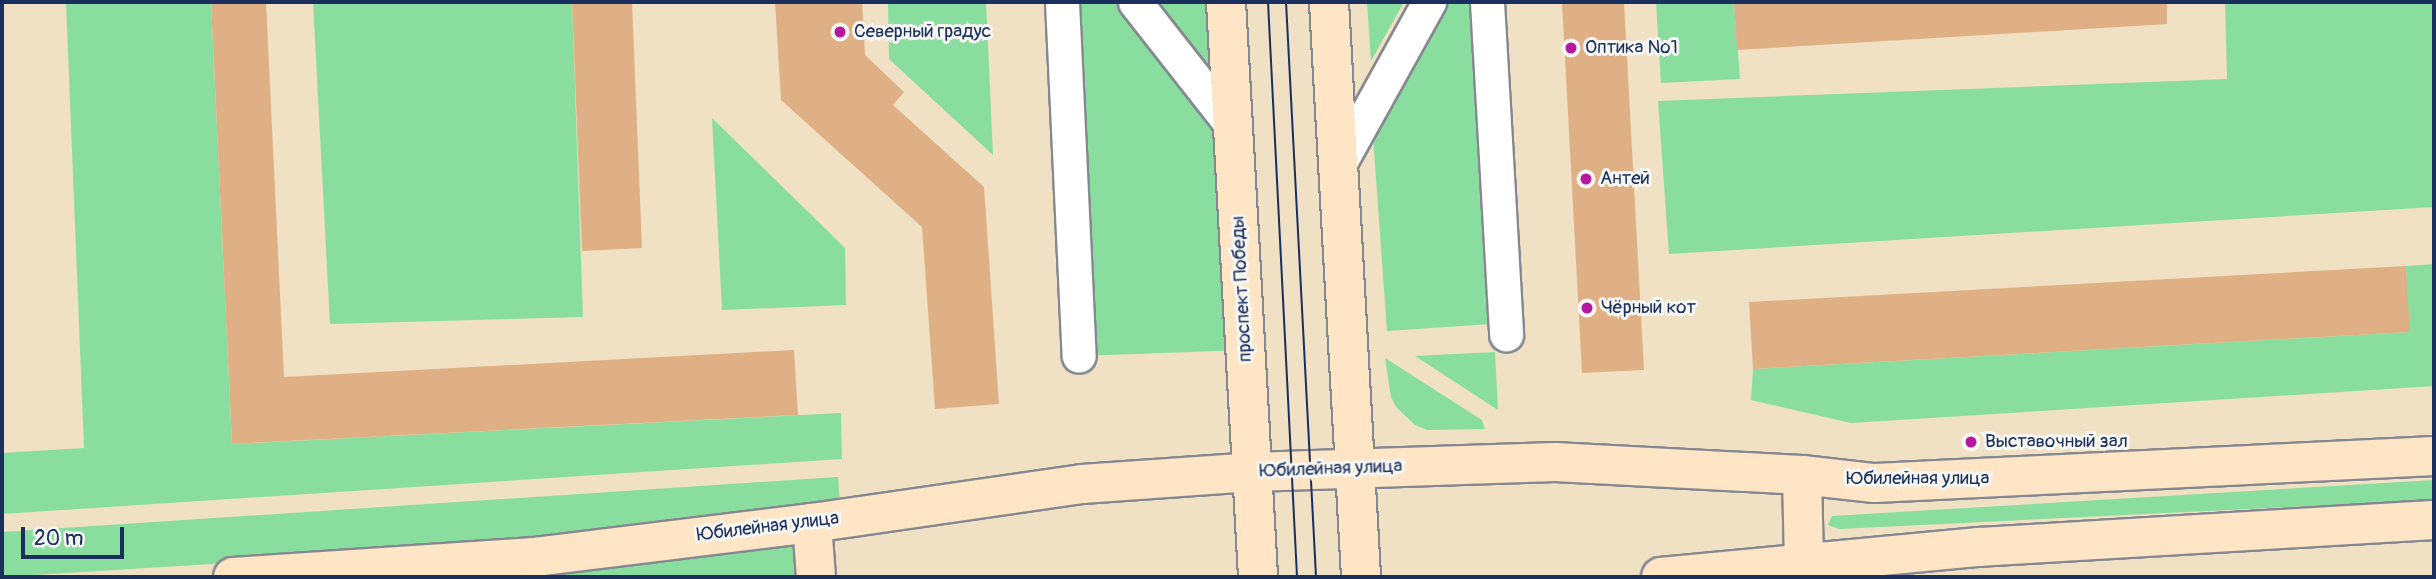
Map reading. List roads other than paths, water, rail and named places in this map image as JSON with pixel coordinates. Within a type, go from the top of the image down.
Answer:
[{"type":"street","points":[[1062,2],[1079,356]]},
{"type":"street","points":[[1135,2],[1233,127]]},
{"type":"street","name":"проспект Победы","points":[[1226,2],[1258,577]]},
{"type":"street","points":[[1329,2],[1361,577]]},
{"type":"street","points":[[1338,166],[1429,2]]},
{"type":"street","points":[[1487,2],[1506,334]]},
{"type":"street","name":"Юбилейная улица","points":[[233,577],[534,557],[812,523],[1082,484],[1252,472],[1555,462],[1802,475],[1875,483],[1972,481],[2434,456]]},
{"type":"street","points":[[1802,475],[1804,562]]},
{"type":"street","points":[[1661,577],[1979,547],[2434,520]]},
{"type":"street","points":[[812,523],[816,577]]},
{"type":"tram line","points":[[1268,2],[1297,577]]},
{"type":"tram line","points":[[1286,2],[1316,577]]},
{"type":"place","name":"Северный градус","points":[[840,32]]},
{"type":"place","name":"Оптика №1","points":[[1571,48]]},
{"type":"place","name":"Антей","points":[[1586,179]]},
{"type":"place","name":"Чёрный кот","points":[[1587,308]]},
{"type":"place","name":"Выставочный зал","points":[[1971,442]]}]
